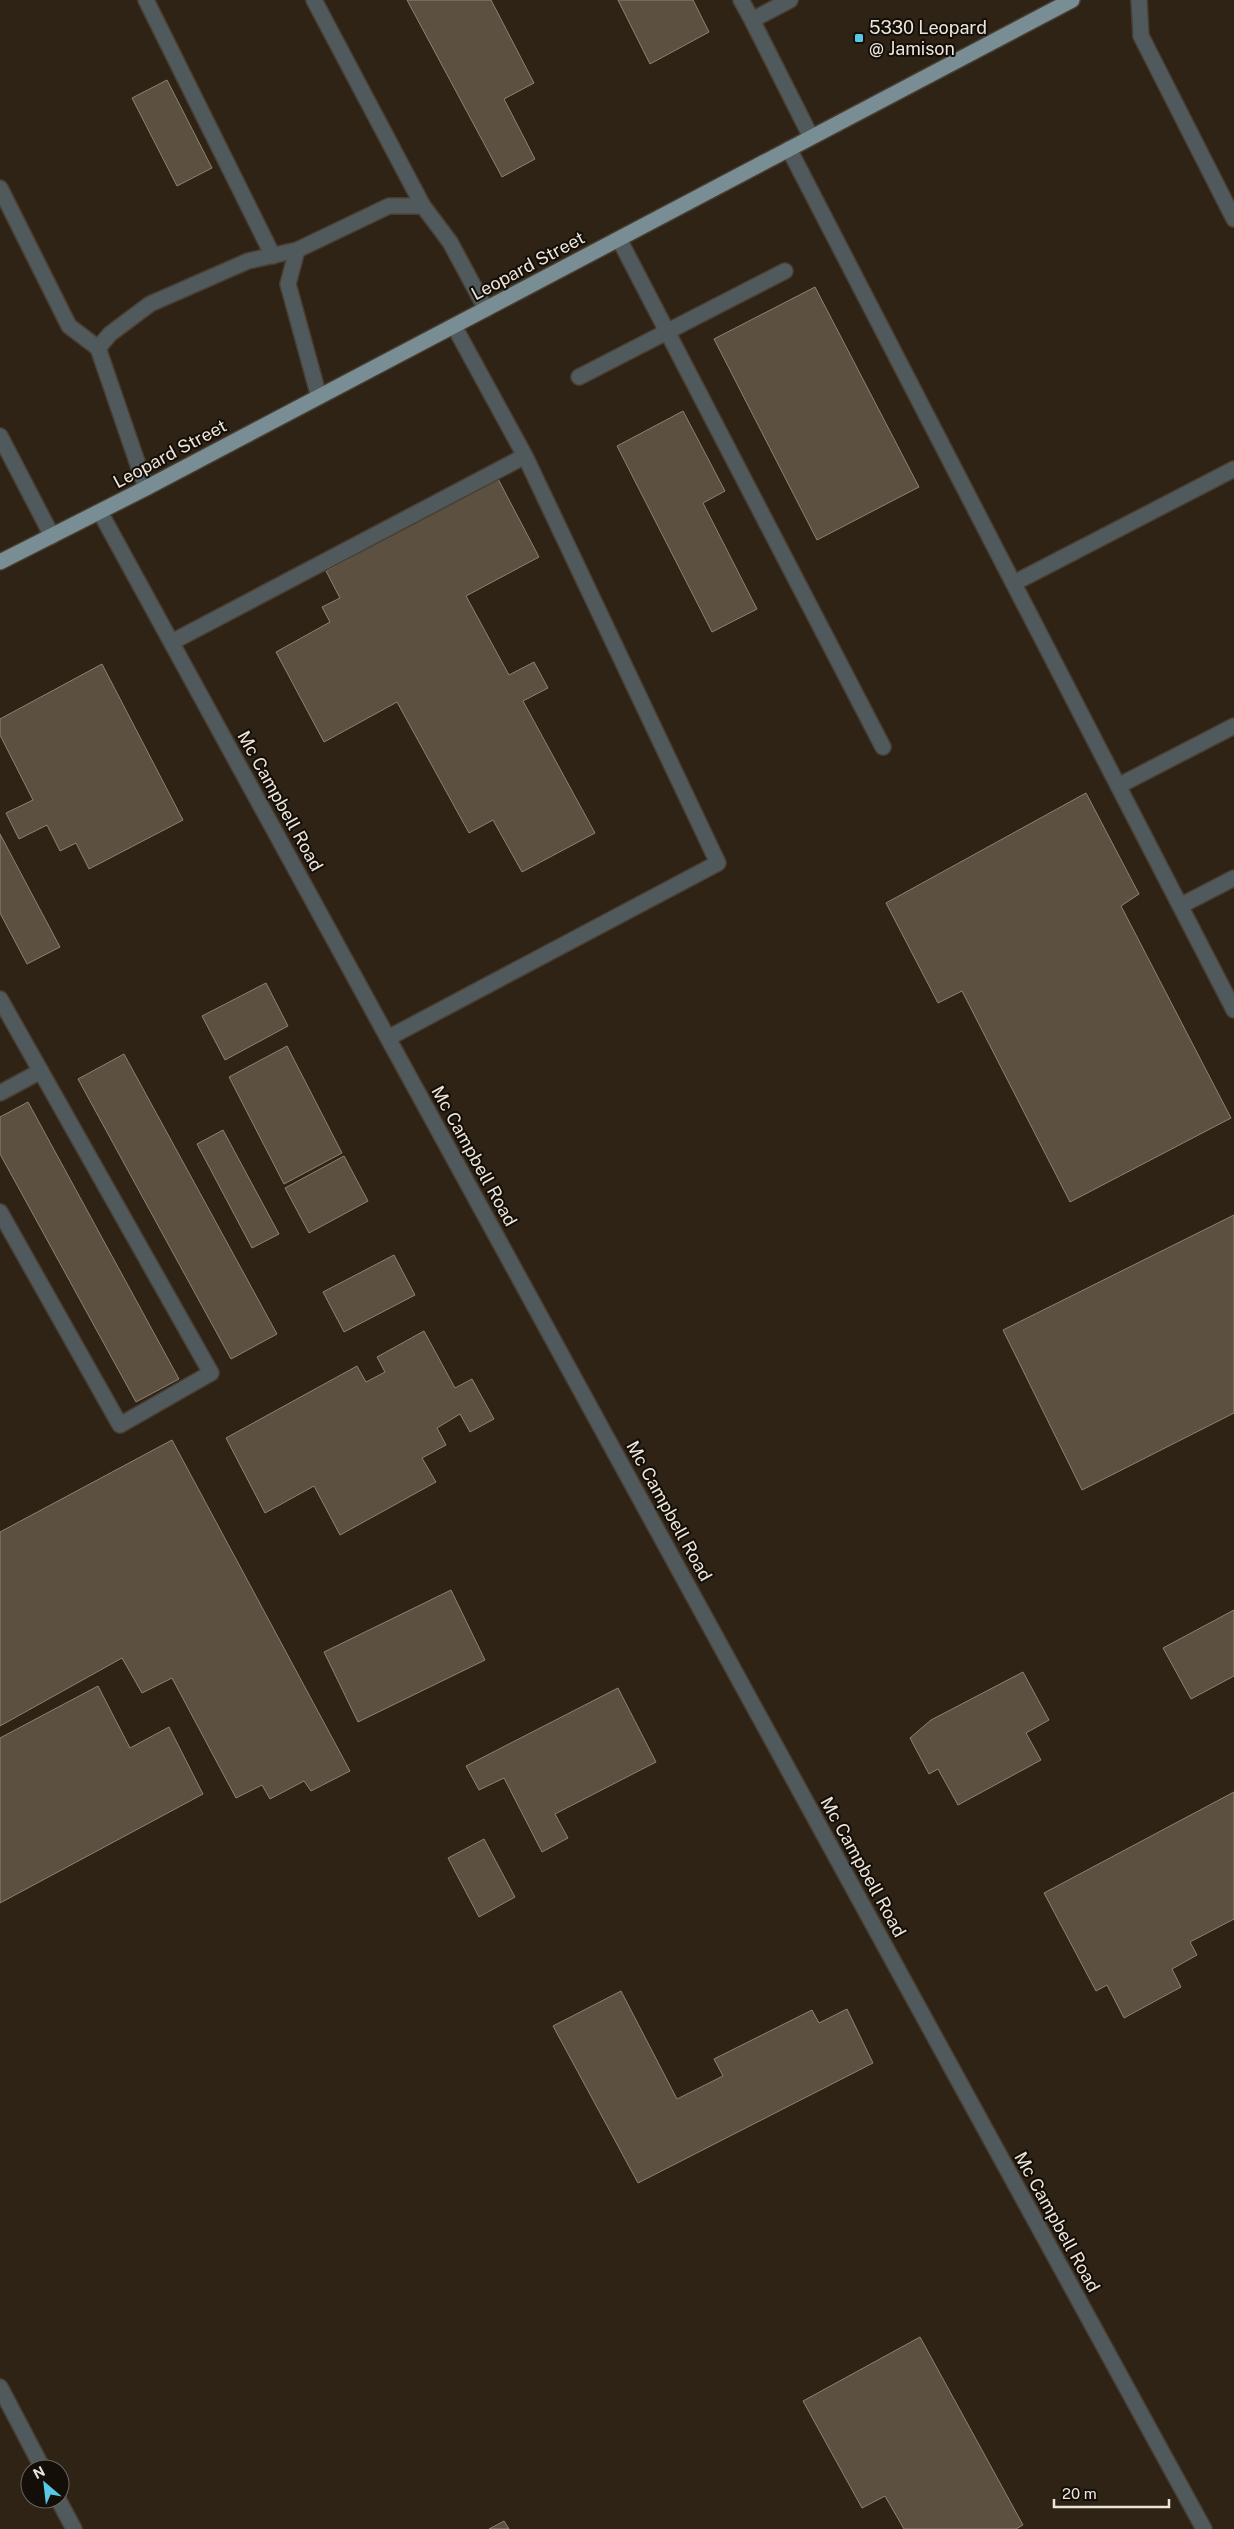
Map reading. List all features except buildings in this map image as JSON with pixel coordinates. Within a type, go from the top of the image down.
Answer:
[{"type":"main road","name":"Leopard Street","points":[[0,562],[146,488],[789,149],[1051,5],[1072,0]]},
{"type":"street","points":[[146,0],[273,256]]},
{"type":"street","points":[[314,0],[423,206],[450,242],[486,309]]},
{"type":"street","points":[[741,0],[811,137]]},
{"type":"street","points":[[752,20],[790,0]]},
{"type":"street","points":[[1139,0],[1141,36],[1234,219]]},
{"type":"street","points":[[789,149],[1234,1010]]},
{"type":"street","points":[[0,188],[69,326],[98,348],[112,395],[146,488]]},
{"type":"street","points":[[98,348],[110,334],[150,304],[248,261],[297,250],[389,206],[423,206]]},
{"type":"street","points":[[619,239],[883,747]]},
{"type":"street","points":[[297,250],[288,284],[319,397]]},
{"type":"street","points":[[580,377],[784,271]]},
{"type":"street","points":[[388,1038],[718,863],[525,456],[454,326]]},
{"type":"street","points":[[0,436],[52,536]]},
{"type":"street","points":[[172,642],[525,456]]},
{"type":"street","points":[[1014,583],[1234,469]]},
{"type":"street","name":"Mc Campbell Road","points":[[100,512],[1204,2529]]},
{"type":"street","points":[[1118,786],[1234,726]]},
{"type":"street","points":[[1180,906],[1234,878]]},
{"type":"street","points":[[0,999],[211,1373],[120,1425],[0,1212]]},
{"type":"street","points":[[0,1093],[41,1071]]},
{"type":"street","points":[[0,2387],[38,2459]]},
{"type":"street","points":[[63,2509],[74,2529]]},
{"type":"place","name":"5330 Leopard @ Jamison","points":[[859,38]]}]
